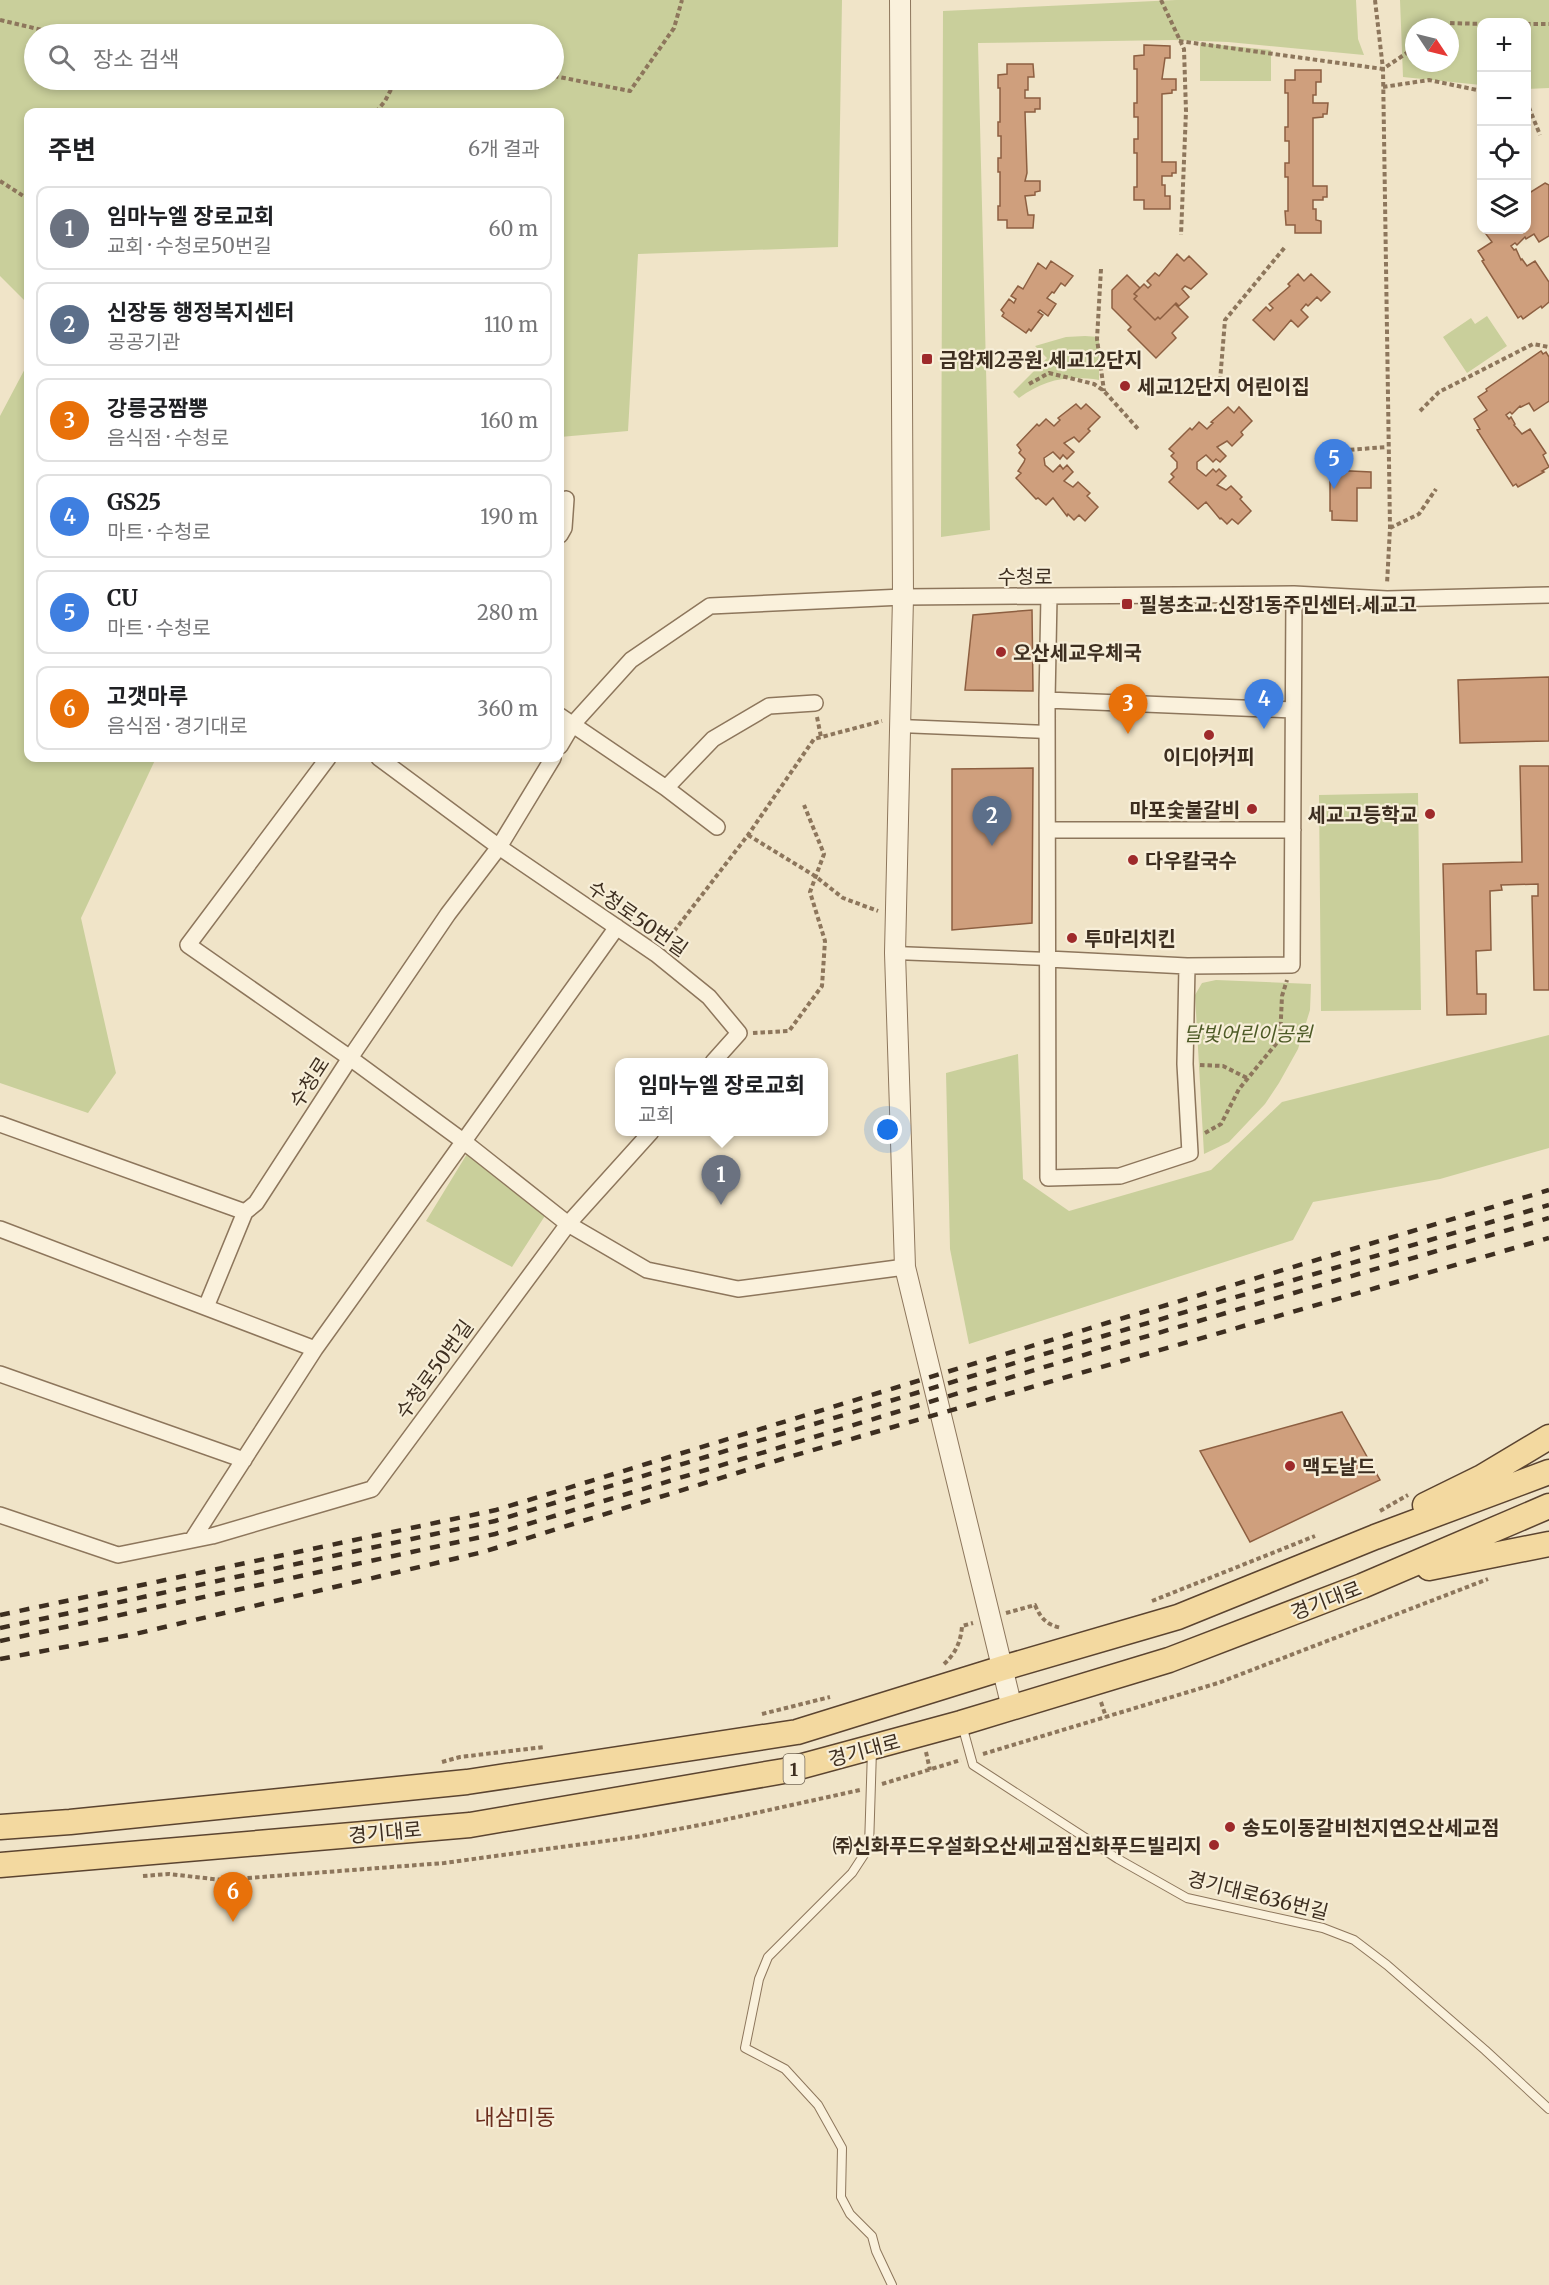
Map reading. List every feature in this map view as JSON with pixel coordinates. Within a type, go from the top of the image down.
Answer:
[{"type":"main road","points":[[1374,1526],[1416,1509],[1482,1477],[1549,1437]]},
{"type":"main road","name":"경기대로","points":[[0,1827],[467,1782],[797,1732],[1178,1617],[1374,1526],[1549,1472]]},
{"type":"main road","name":"경기대로","points":[[0,1865],[470,1825],[784,1771],[961,1723],[1169,1660],[1388,1575],[1549,1506]]},
{"type":"main road","points":[[1388,1575],[1549,1544]]},
{"type":"street","points":[[900,0],[903,597],[895,952],[905,1267],[1012,1708]]},
{"type":"street","points":[[564,528],[566,499]]},
{"type":"street","points":[[895,952],[1187,966],[1292,965],[1294,594]]},
{"type":"street","name":"수청로","points":[[564,740],[573,724],[631,660],[710,606],[903,597],[1294,594],[1387,599],[1549,595]]},
{"type":"street","points":[[1049,596],[1047,700],[1048,1178],[1120,1176],[1190,1153],[1185,1064],[1187,966]]},
{"type":"street","points":[[1047,700],[1293,710]]},
{"type":"street","points":[[666,788],[713,739],[769,706],[815,703]]},
{"type":"street","points":[[564,718],[666,788],[717,827]]},
{"type":"street","points":[[900,721],[1048,732]]},
{"type":"street","points":[[325,762],[189,945],[463,1141],[568,1224],[647,1270],[738,1288],[905,1267]]},
{"type":"street","name":"수청로50번길","points":[[384,762],[499,847],[656,954],[709,997],[739,1033]]},
{"type":"street","name":"수청로","points":[[206,1307],[245,1212],[256,1203],[350,1058],[448,914],[499,847],[551,762]]},
{"type":"street","points":[[1048,830],[1293,830]]},
{"type":"street","points":[[192,1540],[315,1349],[617,927]]},
{"type":"street","points":[[717,1058],[739,1033]]},
{"type":"street","points":[[0,1124],[245,1212]]},
{"type":"street","name":"수청로50번길","points":[[0,1515],[118,1555],[192,1540],[372,1489],[568,1224],[647,1136]]},
{"type":"street","points":[[0,1229],[315,1349]]},
{"type":"street","points":[[0,1374],[244,1460]]},
{"type":"lane","name":"경기대로636번길","points":[[961,1723],[973,1766],[1118,1859],[1186,1898],[1323,1928],[1354,1941],[1387,1965],[1549,2109]]},
{"type":"lane","points":[[872,1747],[869,1846],[852,1873],[768,1957],[759,1979],[745,2048],[785,2069],[818,2105],[842,2148],[840,2197],[850,2214],[872,2236],[876,2251],[892,2285]]},
{"type":"path","points":[[564,78],[630,91],[674,28],[682,0]]},
{"type":"path","points":[[1161,0],[1184,49],[1186,111],[1181,234]]},
{"type":"path","points":[[1375,0],[1383,69],[1390,528],[1387,599]]},
{"type":"path","points":[[0,20],[24,26]]},
{"type":"path","points":[[1459,23],[1477,24]]},
{"type":"path","points":[[1531,24],[1549,24]]},
{"type":"path","points":[[1179,41],[1383,69],[1405,54]]},
{"type":"path","points":[[1383,87],[1429,80],[1477,90]]},
{"type":"path","points":[[379,108],[391,90]]},
{"type":"path","points":[[1531,111],[1540,135]]},
{"type":"path","points":[[0,181],[24,196]]},
{"type":"path","points":[[1220,381],[1225,320],[1285,247]]},
{"type":"path","points":[[1101,269],[1098,339],[1104,391]]},
{"type":"path","points":[[1420,411],[1439,392],[1533,344],[1549,347]]},
{"type":"path","points":[[1029,384],[1049,373],[1094,384],[1104,391],[1139,430]]},
{"type":"path","points":[[1320,452],[1387,447]]},
{"type":"path","points":[[1390,528],[1419,514],[1436,489]]},
{"type":"path","points":[[656,954],[748,835],[814,739],[900,721]]},
{"type":"path","points":[[739,1033],[758,1034],[789,1030],[822,986],[825,941],[810,892],[824,854],[804,805]]},
{"type":"path","points":[[748,835],[815,876],[843,898],[896,917]]},
{"type":"path","points":[[1190,1142],[1221,1124],[1239,1089],[1280,1039],[1282,996],[1292,965]]},
{"type":"path","points":[[1185,1064],[1222,1066],[1247,1078]]},
{"type":"path","points":[[1374,1526],[1412,1493]]},
{"type":"path","points":[[1151,1601],[1317,1536]]},
{"type":"path","points":[[1035,1605],[1040,1618],[1065,1629]]},
{"type":"path","points":[[943,1665],[952,1657],[960,1640],[962,1626]]},
{"type":"path","points":[[759,1715],[836,1696]]},
{"type":"path","points":[[440,1762],[460,1757],[554,1746]]},
{"type":"green space","points":[[0,0],[842,0],[838,247],[638,254],[628,431],[564,437],[564,108],[24,108],[24,300],[0,276]]},
{"type":"green space","points":[[1176,0],[1356,0],[1358,39],[1364,55],[1228,42],[1174,40],[978,43],[990,530],[941,537],[943,11]]},
{"type":"green space","points":[[1400,0],[1549,0],[1549,88],[1531,89],[1531,18],[1477,18],[1477,85],[1403,77]]},
{"type":"green space","points":[[1200,43],[1271,50],[1271,81],[1200,81]]},
{"type":"green space","points":[[1487,316],[1507,346],[1467,373],[1443,337],[1471,318],[1475,324]]},
{"type":"green space","points":[[1066,337],[1099,337],[1099,380],[1067,378],[1057,380],[1038,386],[1019,398],[1013,392],[1047,358],[1035,346]]},
{"type":"green space","points":[[24,371],[24,762],[154,762],[81,918],[116,1073],[88,1113],[0,1083],[0,416]]},
{"type":"green space","points":[[1418,793],[1421,1010],[1321,1011],[1319,795]]},
{"type":"green space","name":"달빛어린이공원","points":[[1216,980],[1311,984],[1310,1010],[1298,1049],[1265,1104],[1229,1142],[1204,1154],[1195,995],[1202,983]]},
{"type":"green space","points":[[1549,1035],[1549,1148],[1440,1179],[1313,1202],[1293,1240],[969,1344],[950,1249],[946,1073],[1018,1054],[1023,1179],[1069,1211],[1211,1170],[1282,1102]]},
{"type":"green space","points":[[470,1149],[550,1208],[512,1267],[426,1221]]},
{"type":"building","points":[[1144,45],[1170,46],[1170,58],[1165,58],[1162,79],[1176,79],[1176,90],[1162,94],[1162,162],[1176,162],[1176,173],[1172,173],[1172,176],[1162,176],[1165,196],[1170,196],[1170,209],[1144,209],[1144,200],[1134,200],[1134,187],[1137,187],[1137,153],[1134,153],[1134,139],[1138,139],[1138,117],[1134,117],[1134,103],[1137,103],[1137,69],[1134,69],[1134,56],[1144,55]]},
{"type":"building","points":[[1007,64],[1033,64],[1034,77],[1028,77],[1028,90],[1025,90],[1025,98],[1040,98],[1040,109],[1035,109],[1035,112],[1025,112],[1027,173],[1025,181],[1040,181],[1040,191],[1035,192],[1035,195],[1025,196],[1028,215],[1034,215],[1033,228],[1007,228],[1007,220],[998,220],[1000,172],[998,172],[998,158],[1001,158],[1001,136],[998,136],[1000,88],[998,88],[998,75],[1007,74]]},
{"type":"building","points":[[1295,70],[1321,70],[1321,82],[1316,82],[1316,95],[1313,95],[1313,103],[1328,103],[1327,114],[1313,118],[1313,186],[1327,186],[1327,197],[1323,197],[1323,200],[1313,200],[1316,220],[1321,221],[1321,233],[1295,233],[1295,225],[1286,225],[1288,177],[1285,177],[1285,163],[1289,163],[1289,141],[1285,141],[1285,127],[1288,127],[1288,93],[1285,93],[1285,80],[1295,80]]},
{"type":"building","points":[[1545,183],[1549,185],[1549,236],[1539,242],[1534,234],[1526,239],[1525,237],[1517,245],[1515,243],[1511,246],[1514,250],[1516,249],[1527,266],[1535,261],[1549,282],[1549,302],[1523,319],[1521,316],[1518,318],[1478,251],[1492,242],[1486,234],[1531,234],[1531,192]]},
{"type":"building","points":[[1177,254],[1184,261],[1189,256],[1207,274],[1191,289],[1185,286],[1182,289],[1189,297],[1179,306],[1176,303],[1160,319],[1158,317],[1155,320],[1134,299],[1137,296],[1134,294],[1144,284],[1148,288],[1151,285],[1147,281],[1155,273],[1159,276]]},
{"type":"building","points":[[1051,261],[1073,276],[1065,286],[1061,283],[1047,298],[1056,304],[1048,316],[1040,310],[1038,312],[1043,315],[1031,331],[1029,329],[1026,333],[1002,316],[1004,313],[1001,310],[1009,299],[1014,303],[1016,299],[1011,296],[1018,286],[1023,289],[1038,263],[1046,269]]},
{"type":"building","points":[[1298,274],[1304,281],[1311,274],[1330,292],[1321,301],[1317,297],[1308,306],[1306,304],[1301,310],[1308,317],[1298,327],[1291,320],[1274,340],[1253,320],[1266,307],[1270,311],[1273,308],[1269,304],[1290,286],[1288,284]]},
{"type":"building","points":[[1127,275],[1140,288],[1134,294],[1137,296],[1134,299],[1155,320],[1158,317],[1160,319],[1175,304],[1188,317],[1172,333],[1176,338],[1156,358],[1128,330],[1131,327],[1112,308],[1112,290]]},
{"type":"building","points":[[1541,351],[1543,354],[1546,352],[1549,357],[1549,401],[1534,411],[1529,403],[1520,406],[1512,414],[1510,412],[1506,415],[1509,419],[1511,417],[1514,425],[1522,434],[1530,429],[1546,453],[1543,455],[1549,467],[1518,487],[1516,484],[1513,486],[1477,430],[1480,429],[1474,419],[1487,410],[1478,397]]},
{"type":"building","points":[[1076,404],[1081,409],[1086,404],[1100,417],[1079,442],[1074,437],[1064,443],[1074,452],[1067,459],[1063,455],[1060,459],[1053,452],[1044,458],[1045,465],[1053,472],[1060,465],[1063,469],[1067,465],[1073,472],[1064,481],[1073,487],[1078,482],[1090,493],[1087,496],[1098,507],[1085,521],[1079,515],[1074,520],[1068,514],[1067,516],[1053,498],[1046,505],[1038,498],[1036,499],[1016,478],[1021,473],[1018,471],[1025,459],[1019,453],[1021,450],[1017,445],[1037,424],[1039,426],[1046,419],[1054,426],[1060,420],[1058,418]]},
{"type":"building","points":[[1228,407],[1234,413],[1239,407],[1252,421],[1232,446],[1227,441],[1217,447],[1226,456],[1220,462],[1216,459],[1213,462],[1206,455],[1197,462],[1197,469],[1206,476],[1213,469],[1216,472],[1219,469],[1226,476],[1217,485],[1226,490],[1231,486],[1242,497],[1240,499],[1251,511],[1238,524],[1232,519],[1227,524],[1206,502],[1198,509],[1169,482],[1174,477],[1171,474],[1177,468],[1177,462],[1171,456],[1174,453],[1169,449],[1199,422],[1207,429],[1213,423],[1211,422]]},
{"type":"building","points":[[1330,470],[1371,472],[1371,488],[1357,488],[1357,521],[1332,520]]},
{"type":"building","name":"오산세교우체국","points":[[1032,610],[1033,691],[965,690],[973,615]]},
{"type":"building","points":[[1549,677],[1549,741],[1460,743],[1458,680]]},
{"type":"building","points":[[1520,766],[1549,766],[1549,990],[1534,990],[1532,896],[1538,896],[1538,884],[1501,885],[1502,890],[1490,891],[1491,950],[1476,951],[1477,994],[1486,994],[1486,1014],[1447,1015],[1443,864],[1522,862]]},
{"type":"building","points":[[1033,768],[1032,923],[952,930],[952,769]]},
{"type":"building","name":"맥도날드","points":[[1342,1412],[1380,1480],[1250,1542],[1200,1451]]},
{"type":"railway","points":[[0,1615],[496,1510],[1549,1190]]},
{"type":"railway","points":[[0,1628],[495,1521],[1107,1335],[1549,1205]]},
{"type":"railway","points":[[0,1641],[495,1534],[1107,1348],[1549,1218]]},
{"type":"railway","points":[[0,1659],[135,1634],[483,1552],[782,1459],[1549,1238]]},
{"type":"place","name":"금암제2공원.세교12단지","points":[[927,359]]},
{"type":"place","name":"세교12단지 어린이집","points":[[1125,386]]},
{"type":"place","name":"CU","points":[[1334,489]]},
{"type":"place","name":"필봉초교.신장1동주민센터.세교고","points":[[1127,604]]},
{"type":"place","name":"오산세교우체국","points":[[1001,652]]},
{"type":"place","name":"GS25","points":[[1264,729]]},
{"type":"place","name":"강릉궁짬뽕","points":[[1128,734]]},
{"type":"place","name":"이디아커피","points":[[1209,735]]},
{"type":"place","name":"마포숯불갈비","points":[[1252,809]]},
{"type":"place","name":"세교고등학교","points":[[1430,814]]},
{"type":"place","name":"신장동 행정복지센터","points":[[992,846]]},
{"type":"place","name":"다우칼국수","points":[[1133,860]]},
{"type":"place","name":"투마리치킨","points":[[1072,938]]},
{"type":"place","name":"임마누엘 장로교회","points":[[721,1205]]},
{"type":"place","name":"맥도날드","points":[[1290,1466]]},
{"type":"place","name":"송도이동갈비천지연오산세교점","points":[[1230,1827]]},
{"type":"place","name":"㈜신화푸드우설화오산세교점신화푸드빌리지","points":[[1214,1845]]},
{"type":"place","name":"고갯마루","points":[[233,1922]]},
{"type":"district","name":"내삼미동","points":[[515,2117]]}]
